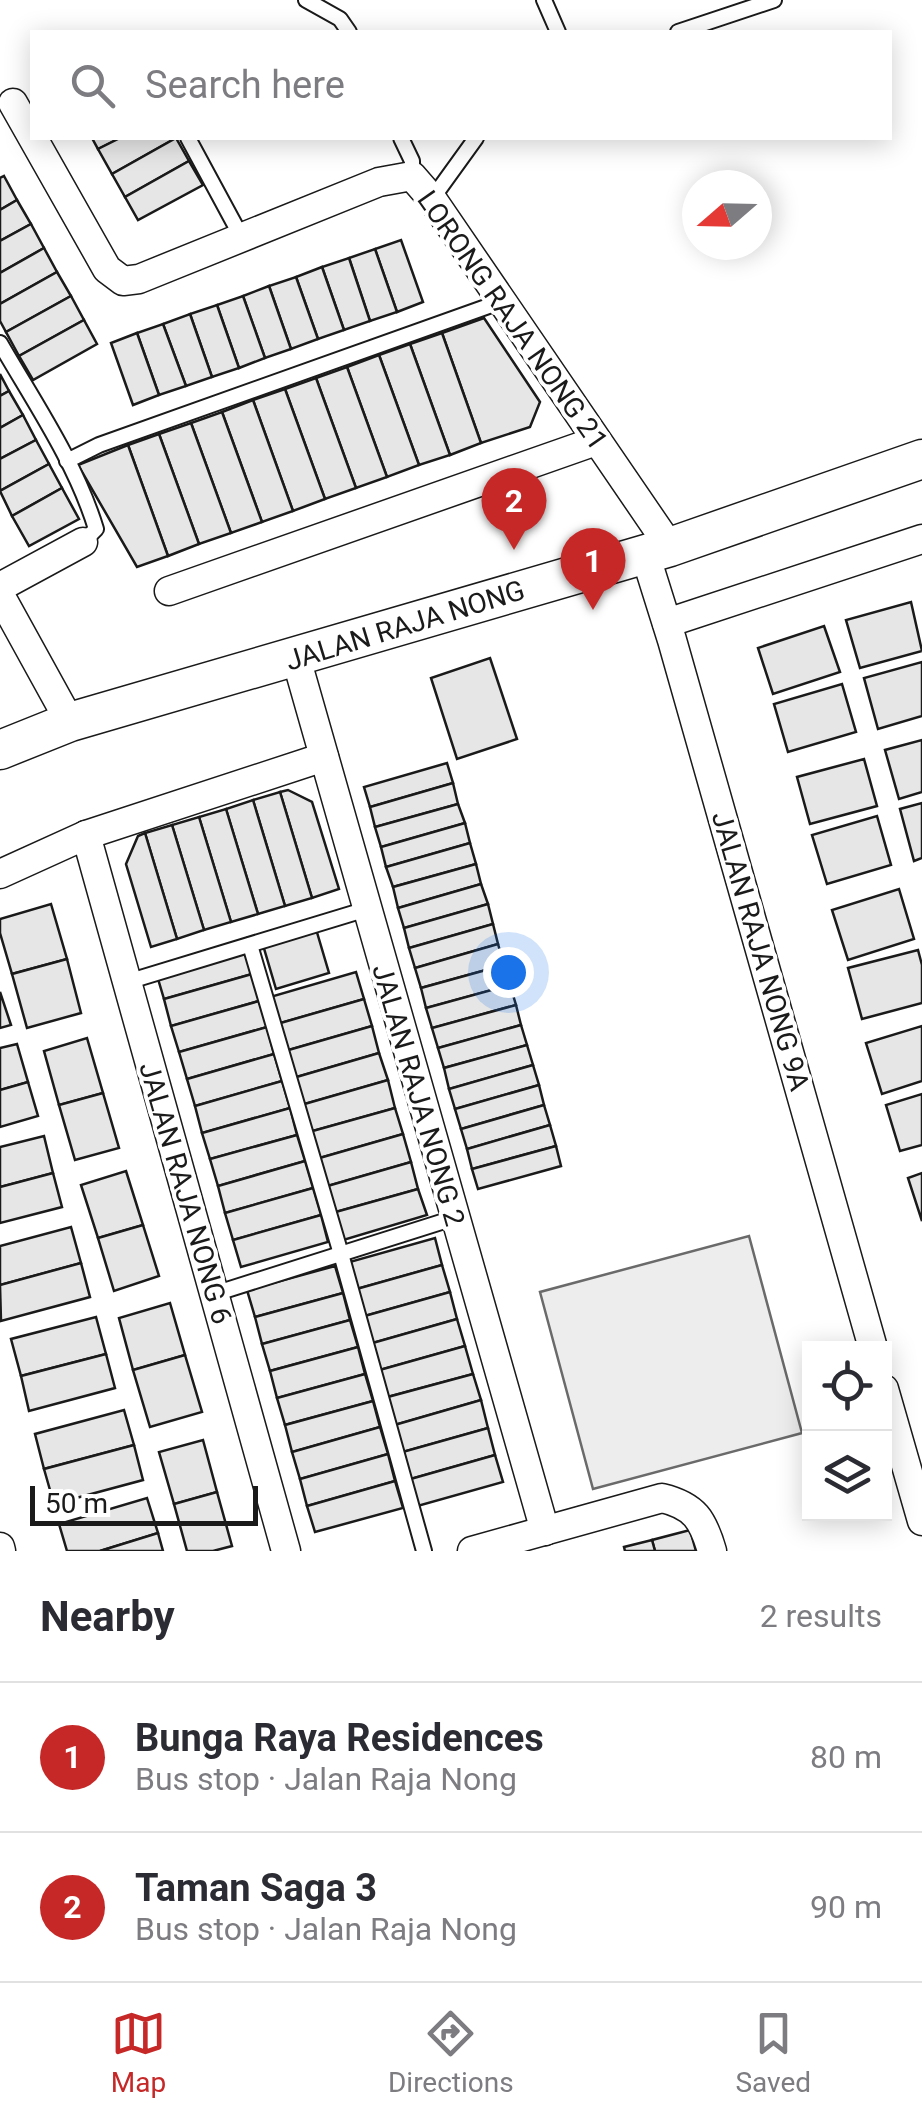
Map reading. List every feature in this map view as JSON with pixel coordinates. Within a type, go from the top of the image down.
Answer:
[{"type":"main road","name":"JALAN RAJA NONG","points":[[0,750],[70,722],[657,550],[922,458]]},
{"type":"street","name":"LORONG RAJA NONG 21","points":[[13,103],[30,133]]},
{"type":"street","name":"LORONG RAJA NONG 21","points":[[34,140],[107,270],[123,281],[139,279],[379,182],[412,176],[432,199],[596,440],[657,550]]},
{"type":"street","points":[[170,591],[596,440]]},
{"type":"street","points":[[667,623],[922,539]]},
{"type":"street","points":[[70,722],[1,599],[83,542]]},
{"type":"street","name":"JALAN RAJA NONG 9A","points":[[657,550],[667,623],[871,1341]]},
{"type":"street","name":"JALAN RAJA NONG 2","points":[[296,658],[545,1531]]},
{"type":"street","points":[[0,874],[86,835],[324,757]]},
{"type":"street","name":"JALAN RAJA NONG 6","points":[[86,835],[286,1551]]},
{"type":"street","points":[[892,1416],[922,1521]]},
{"type":"street","points":[[472,1551],[662,1498],[678,1502],[704,1522],[712,1551]]},
{"type":"lane","points":[[306,0],[340,19],[348,30]]},
{"type":"lane","points":[[544,0],[557,30]]},
{"type":"lane","points":[[684,30],[774,0]]},
{"type":"lane","points":[[189,140],[242,238]]},
{"type":"lane","points":[[402,140],[412,161],[412,176]]},
{"type":"lane","points":[[432,199],[475,140]]},
{"type":"lane","points":[[67,461],[99,445],[500,302]]},
{"type":"lane","points":[[0,343],[67,461],[96,529],[83,542]]},
{"type":"lane","points":[[127,982],[367,909]]},
{"type":"lane","points":[[250,945],[424,1551]]},
{"type":"lane","points":[[214,1294],[454,1218]]},
{"type":"shaded area","points":[[749,1236],[802,1433],[593,1489],[540,1292]]},
{"type":"building","points":[[93,140],[116,140],[98,149]]},
{"type":"building","points":[[116,140],[172,140],[112,174],[98,149]]},
{"type":"building","points":[[172,140],[177,140],[189,161],[125,197],[112,174]]},
{"type":"building","points":[[189,161],[203,185],[138,220],[125,197]]},
{"type":"building","points":[[4,176],[17,200],[0,210],[0,178]]},
{"type":"building","points":[[17,200],[31,224],[0,241],[0,210]]},
{"type":"building","points":[[31,224],[44,248],[0,273],[0,241]]},
{"type":"building","points":[[401,240],[423,302],[397,312],[375,249]]},
{"type":"building","points":[[44,248],[57,272],[0,304],[0,273]]},
{"type":"building","points":[[375,249],[397,312],[370,321],[349,258]]},
{"type":"building","points":[[349,258],[370,321],[344,330],[322,267]]},
{"type":"building","points":[[322,267],[344,330],[318,339],[296,277]]},
{"type":"building","points":[[57,272],[71,296],[6,332],[0,321],[0,304]]},
{"type":"building","points":[[296,277],[318,339],[291,349],[269,286]]},
{"type":"building","points":[[269,286],[291,349],[265,358],[243,296]]},
{"type":"building","points":[[71,296],[84,320],[19,356],[6,332]]},
{"type":"building","points":[[243,296],[265,358],[239,368],[217,305]]},
{"type":"building","points":[[217,305],[239,368],[212,377],[190,314]]},
{"type":"building","points":[[190,314],[212,377],[186,386],[163,324]]},
{"type":"building","points":[[484,318],[540,402],[530,427],[481,443],[442,333]]},
{"type":"building","points":[[84,320],[97,344],[33,380],[19,356]]},
{"type":"building","points":[[163,324],[186,386],[159,395],[137,333]]},
{"type":"building","points":[[137,333],[159,395],[133,405],[111,343]]},
{"type":"building","points":[[442,333],[481,443],[450,455],[410,344]]},
{"type":"building","points":[[410,344],[450,455],[419,465],[379,355]]},
{"type":"building","points":[[379,355],[419,465],[387,477],[347,367]]},
{"type":"building","points":[[347,367],[387,477],[356,488],[316,378]]},
{"type":"building","points":[[0,374],[9,391],[0,396]]},
{"type":"building","points":[[316,378],[356,488],[325,499],[285,389]]},
{"type":"building","points":[[285,389],[325,499],[293,511],[253,400]]},
{"type":"building","points":[[9,391],[23,415],[0,428],[0,396]]},
{"type":"building","points":[[253,400],[293,511],[262,522],[222,412]]},
{"type":"building","points":[[222,412],[262,522],[231,533],[191,423]]},
{"type":"building","points":[[23,415],[36,440],[0,459],[0,428]]},
{"type":"building","points":[[191,423],[231,533],[199,544],[159,434]]},
{"type":"building","points":[[159,434],[199,544],[168,556],[128,445]]},
{"type":"building","points":[[36,440],[49,464],[0,491],[0,459]]},
{"type":"building","points":[[128,445],[168,556],[137,567],[78,465]]},
{"type":"building","points":[[49,464],[62,488],[12,516],[0,491]]},
{"type":"building","points":[[62,488],[79,519],[29,546],[12,516]]},
{"type":"building","points":[[911,602],[922,651],[860,668],[846,620]]},
{"type":"building","points":[[824,626],[840,672],[773,694],[758,648]]},
{"type":"building","points":[[490,658],[517,739],[457,759],[431,678]]},
{"type":"building","points":[[922,662],[922,716],[878,729],[864,678]]},
{"type":"building","points":[[842,684],[856,732],[788,752],[774,704]]},
{"type":"building","points":[[922,740],[922,792],[899,799],[885,750]]},
{"type":"building","points":[[864,759],[877,806],[810,824],[797,777]]},
{"type":"building","points":[[447,763],[453,783],[370,807],[364,787]]},
{"type":"building","points":[[453,783],[458,804],[375,827],[370,807]]},
{"type":"building","points":[[288,790],[312,802],[339,889],[312,898],[280,792]]},
{"type":"building","points":[[280,792],[312,898],[285,906],[253,800]]},
{"type":"building","points":[[253,800],[285,906],[258,914],[226,809]]},
{"type":"building","points":[[922,803],[922,858],[914,861],[900,809]]},
{"type":"building","points":[[458,804],[465,823],[381,847],[375,827]]},
{"type":"building","points":[[226,809],[258,914],[231,922],[199,817]]},
{"type":"building","points":[[877,816],[891,865],[827,884],[812,835]]},
{"type":"building","points":[[199,817],[231,922],[204,930],[172,825]]},
{"type":"building","points":[[465,823],[470,843],[386,867],[381,847]]},
{"type":"building","points":[[172,825],[204,930],[177,939],[145,833]]},
{"type":"building","points":[[145,833],[177,939],[151,947],[126,864],[138,836]]},
{"type":"building","points":[[470,843],[476,864],[393,887],[386,867]]},
{"type":"building","points":[[476,864],[481,884],[398,908],[393,887]]},
{"type":"building","points":[[481,884],[488,904],[404,928],[398,908]]},
{"type":"building","points":[[899,889],[914,939],[848,960],[832,910]]},
{"type":"building","points":[[51,904],[67,959],[12,974],[0,919]]},
{"type":"building","points":[[488,904],[493,924],[409,948],[404,928]]},
{"type":"building","points":[[493,924],[498,944],[415,968],[409,948]]},
{"type":"building","points":[[316,929],[329,973],[276,989],[263,945]]},
{"type":"building","points":[[498,944],[504,965],[421,988],[415,968]]},
{"type":"building","points":[[244,947],[252,974],[164,999],[156,972]]},
{"type":"building","points":[[918,950],[922,1003],[862,1019],[848,968]]},
{"type":"building","points":[[67,959],[81,1013],[27,1028],[12,974]]},
{"type":"building","points":[[504,965],[510,985],[426,1008],[421,988]]},
{"type":"building","points":[[356,972],[364,999],[277,1024],[270,997]]},
{"type":"building","points":[[252,974],[259,1001],[171,1026],[164,999]]},
{"type":"building","points":[[510,985],[516,1005],[432,1028],[426,1008]]},
{"type":"building","points":[[0,992],[11,1025],[0,1028]]},
{"type":"building","points":[[364,999],[372,1026],[285,1051],[277,1024]]},
{"type":"building","points":[[259,1001],[267,1027],[179,1052],[171,1026]]},
{"type":"building","points":[[516,1005],[521,1025],[438,1048],[432,1028]]},
{"type":"building","points":[[521,1025],[527,1045],[444,1068],[438,1048]]},
{"type":"building","points":[[372,1026],[379,1053],[293,1078],[285,1051]]},
{"type":"building","points":[[922,1026],[922,1081],[882,1094],[866,1043]]},
{"type":"building","points":[[267,1027],[274,1054],[187,1079],[179,1052]]},
{"type":"building","points":[[87,1038],[103,1093],[59,1105],[44,1051]]},
{"type":"building","points":[[17,1044],[28,1082],[0,1090],[0,1048]]},
{"type":"building","points":[[527,1045],[533,1065],[449,1089],[444,1068]]},
{"type":"building","points":[[379,1053],[388,1080],[301,1105],[293,1078]]},
{"type":"building","points":[[274,1054],[282,1081],[195,1106],[187,1079]]},
{"type":"building","points":[[533,1065],[539,1085],[455,1109],[449,1089]]},
{"type":"building","points":[[388,1080],[395,1108],[309,1132],[301,1105]]},
{"type":"building","points":[[282,1081],[290,1108],[202,1133],[195,1106]]},
{"type":"building","points":[[28,1082],[38,1116],[0,1127],[0,1090]]},
{"type":"building","points":[[539,1085],[544,1105],[461,1129],[455,1109]]},
{"type":"building","points":[[103,1093],[119,1148],[75,1160],[59,1105]]},
{"type":"building","points":[[922,1094],[922,1145],[900,1151],[886,1105]]},
{"type":"building","points":[[544,1105],[550,1125],[467,1149],[461,1129]]},
{"type":"building","points":[[290,1108],[297,1135],[210,1159],[202,1133]]},
{"type":"building","points":[[395,1108],[403,1134],[316,1159],[309,1132]]},
{"type":"building","points":[[550,1125],[556,1146],[472,1169],[467,1149]]},
{"type":"building","points":[[403,1134],[411,1162],[324,1187],[316,1159]]},
{"type":"building","points":[[297,1135],[305,1161],[218,1186],[210,1159]]},
{"type":"building","points":[[44,1136],[53,1173],[0,1187],[0,1147]]},
{"type":"building","points":[[556,1146],[561,1166],[478,1189],[472,1169]]},
{"type":"building","points":[[305,1161],[313,1188],[225,1213],[218,1186]]},
{"type":"building","points":[[411,1162],[418,1189],[332,1213],[324,1187]]},
{"type":"building","points":[[126,1171],[143,1225],[98,1238],[81,1185]]},
{"type":"building","points":[[53,1173],[62,1207],[0,1223],[0,1187]]},
{"type":"building","points":[[922,1173],[922,1221],[908,1178]]},
{"type":"building","points":[[313,1188],[321,1215],[233,1240],[225,1213]]},
{"type":"building","points":[[418,1189],[427,1215],[340,1241],[332,1213]]},
{"type":"building","points":[[321,1215],[328,1242],[241,1267],[233,1240]]},
{"type":"building","points":[[143,1225],[159,1276],[114,1291],[98,1238]]},
{"type":"building","points":[[71,1227],[81,1263],[0,1285],[0,1246]]},
{"type":"building","points":[[435,1238],[442,1265],[353,1290],[346,1263]]},
{"type":"building","points":[[81,1263],[90,1297],[1,1321],[0,1285]]},
{"type":"building","points":[[442,1265],[450,1292],[361,1317],[353,1290]]},
{"type":"building","points":[[335,1266],[343,1293],[255,1317],[247,1290]]},
{"type":"building","points":[[450,1292],[457,1319],[369,1344],[361,1317]]},
{"type":"building","points":[[343,1293],[350,1320],[262,1344],[255,1317]]},
{"type":"building","points":[[170,1303],[185,1355],[133,1370],[119,1318]]},
{"type":"building","points":[[96,1317],[106,1354],[21,1376],[11,1339]]},
{"type":"building","points":[[457,1319],[465,1346],[376,1371],[369,1344]]},
{"type":"building","points":[[350,1320],[358,1347],[270,1371],[262,1344]]},
{"type":"building","points":[[465,1346],[473,1374],[384,1398],[376,1371]]},
{"type":"building","points":[[358,1347],[365,1374],[277,1398],[270,1371]]},
{"type":"building","points":[[106,1354],[115,1388],[29,1411],[21,1376]]},
{"type":"building","points":[[185,1355],[202,1412],[150,1427],[133,1370]]},
{"type":"building","points":[[365,1374],[373,1401],[285,1425],[277,1398]]},
{"type":"building","points":[[473,1374],[481,1400],[391,1426],[384,1398]]},
{"type":"building","points":[[481,1400],[488,1428],[399,1453],[391,1426]]},
{"type":"building","points":[[373,1401],[380,1427],[292,1452],[285,1425]]},
{"type":"building","points":[[124,1410],[134,1445],[44,1469],[35,1434]]},
{"type":"building","points":[[380,1427],[388,1454],[300,1479],[292,1452]]},
{"type":"building","points":[[488,1428],[495,1455],[407,1480],[399,1453]]},
{"type":"building","points":[[203,1440],[217,1492],[174,1504],[159,1452]]},
{"type":"building","points":[[134,1445],[143,1480],[54,1504],[44,1469]]},
{"type":"building","points":[[388,1454],[395,1481],[307,1506],[300,1479]]},
{"type":"building","points":[[495,1455],[503,1482],[414,1507],[407,1480]]},
{"type":"building","points":[[395,1481],[403,1508],[315,1532],[307,1506]]},
{"type":"building","points":[[217,1492],[232,1546],[187,1551],[174,1504]]},
{"type":"building","points":[[147,1498],[158,1533],[100,1551],[67,1551],[59,1524]]},
{"type":"building","points":[[690,1530],[696,1551],[655,1551],[652,1540]]},
{"type":"building","points":[[158,1533],[163,1551],[100,1551]]},
{"type":"building","points":[[652,1540],[655,1551],[625,1551],[624,1547]]},
{"type":"place","name":"Taman Saga 3","points":[[514,550]]},
{"type":"place","name":"Bunga Raya Residences","points":[[593,610]]}]
